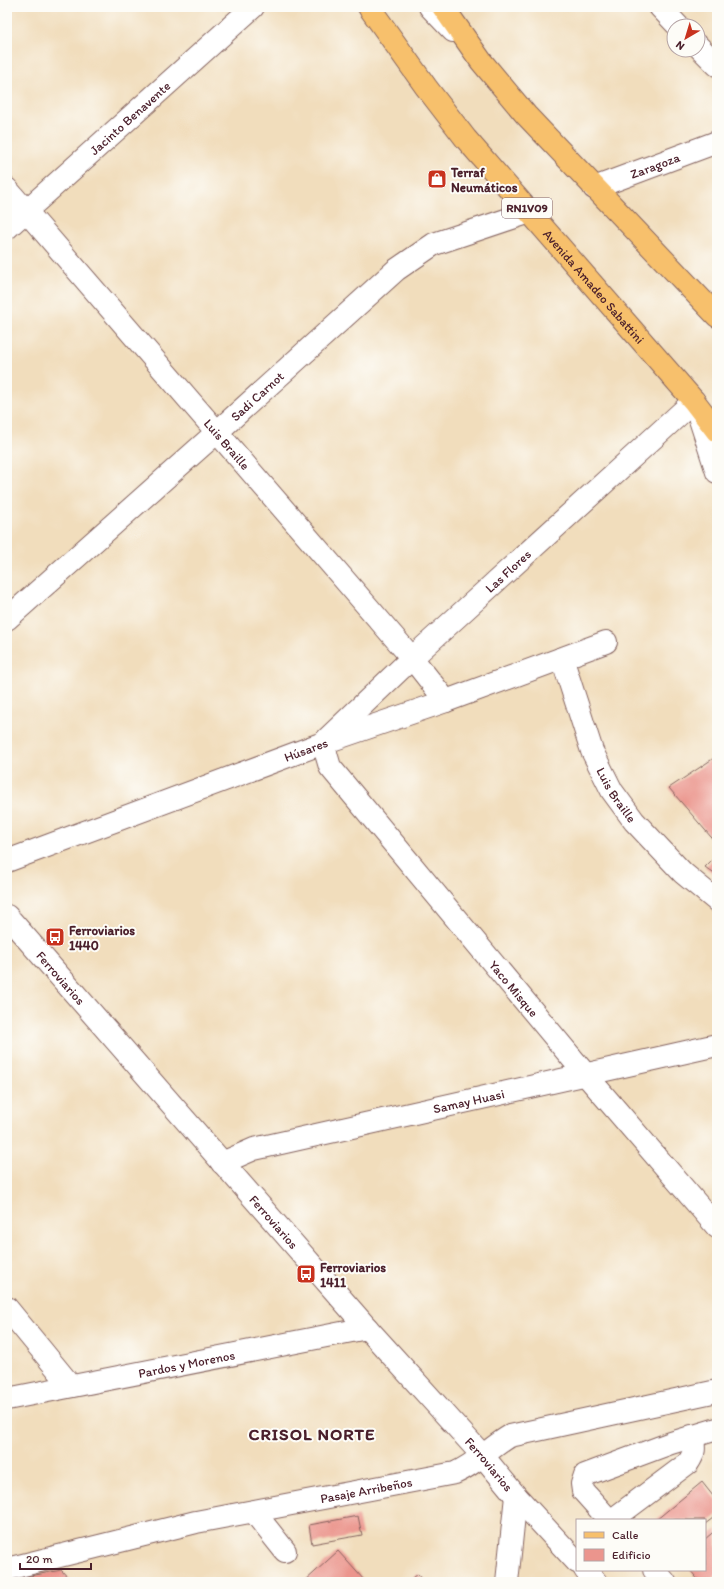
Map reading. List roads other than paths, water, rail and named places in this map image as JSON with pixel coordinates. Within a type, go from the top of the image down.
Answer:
[{"type":"main road","name":"Avenida Amadeo Sabattini","points":[[370,7],[413,69],[457,127],[694,401],[717,431]]},
{"type":"main road","points":[[443,7],[481,62],[526,116],[717,316]]},
{"type":"street","name":"Jacinto Benavente","points":[[7,228],[253,7]]},
{"type":"street","points":[[430,7],[481,62]]},
{"type":"street","points":[[660,7],[670,18]]},
{"type":"street","points":[[706,54],[717,66]]},
{"type":"street","name":"Zaragoza","points":[[594,188],[717,142]]},
{"type":"street","name":"Luis Braille","points":[[7,189],[216,433],[412,658],[446,701]]},
{"type":"street","name":"Sadi Carnot","points":[[7,619],[396,270],[434,244],[530,212]]},
{"type":"street","points":[[694,401],[717,422]]},
{"type":"street","points":[[694,401],[717,472]]},
{"type":"street","name":"Las Flores","points":[[323,743],[412,658],[694,401]]},
{"type":"street","name":"Húsares","points":[[7,861],[323,743],[446,701],[606,642]]},
{"type":"street","name":"Luis Braille","points":[[562,658],[592,751],[612,791],[634,821],[683,873],[717,901]]},
{"type":"street","name":"Yaco Misque","points":[[323,743],[330,767],[586,1075],[717,1227]]},
{"type":"street","name":"Ferroviarios","points":[[7,916],[367,1328],[483,1456],[516,1496],[576,1561]]},
{"type":"street","name":"Samay Huasi","points":[[222,1163],[254,1149],[717,1045]]},
{"type":"street","points":[[7,1308],[71,1386]]},
{"type":"street","name":"Pardos y Morenos","points":[[7,1399],[367,1328]]},
{"type":"street","name":"Pasaje Arribeños","points":[[7,1569],[196,1522],[455,1472],[467,1468],[499,1442],[510,1436],[717,1392]]},
{"type":"street","points":[[609,1519],[583,1491],[582,1484],[585,1475],[692,1436],[717,1429]]},
{"type":"street","points":[[611,1519],[688,1463],[695,1448],[692,1436]]},
{"type":"street","points":[[507,1582],[516,1496]]},
{"type":"street","points":[[254,1512],[285,1551]]},
{"type":"street","points":[[586,1571],[596,1582]]},
{"type":"street","points":[[655,1571],[665,1582]]},
{"type":"place","name":"Terraf Neumáticos","points":[[437,179]]},
{"type":"place","name":"Ferroviarios 1440","points":[[55,937]]},
{"type":"place","name":"Ferroviarios 1411","points":[[306,1274]]},
{"type":"district","name":"CRISOL NORTE","points":[[312,1434]]}]
